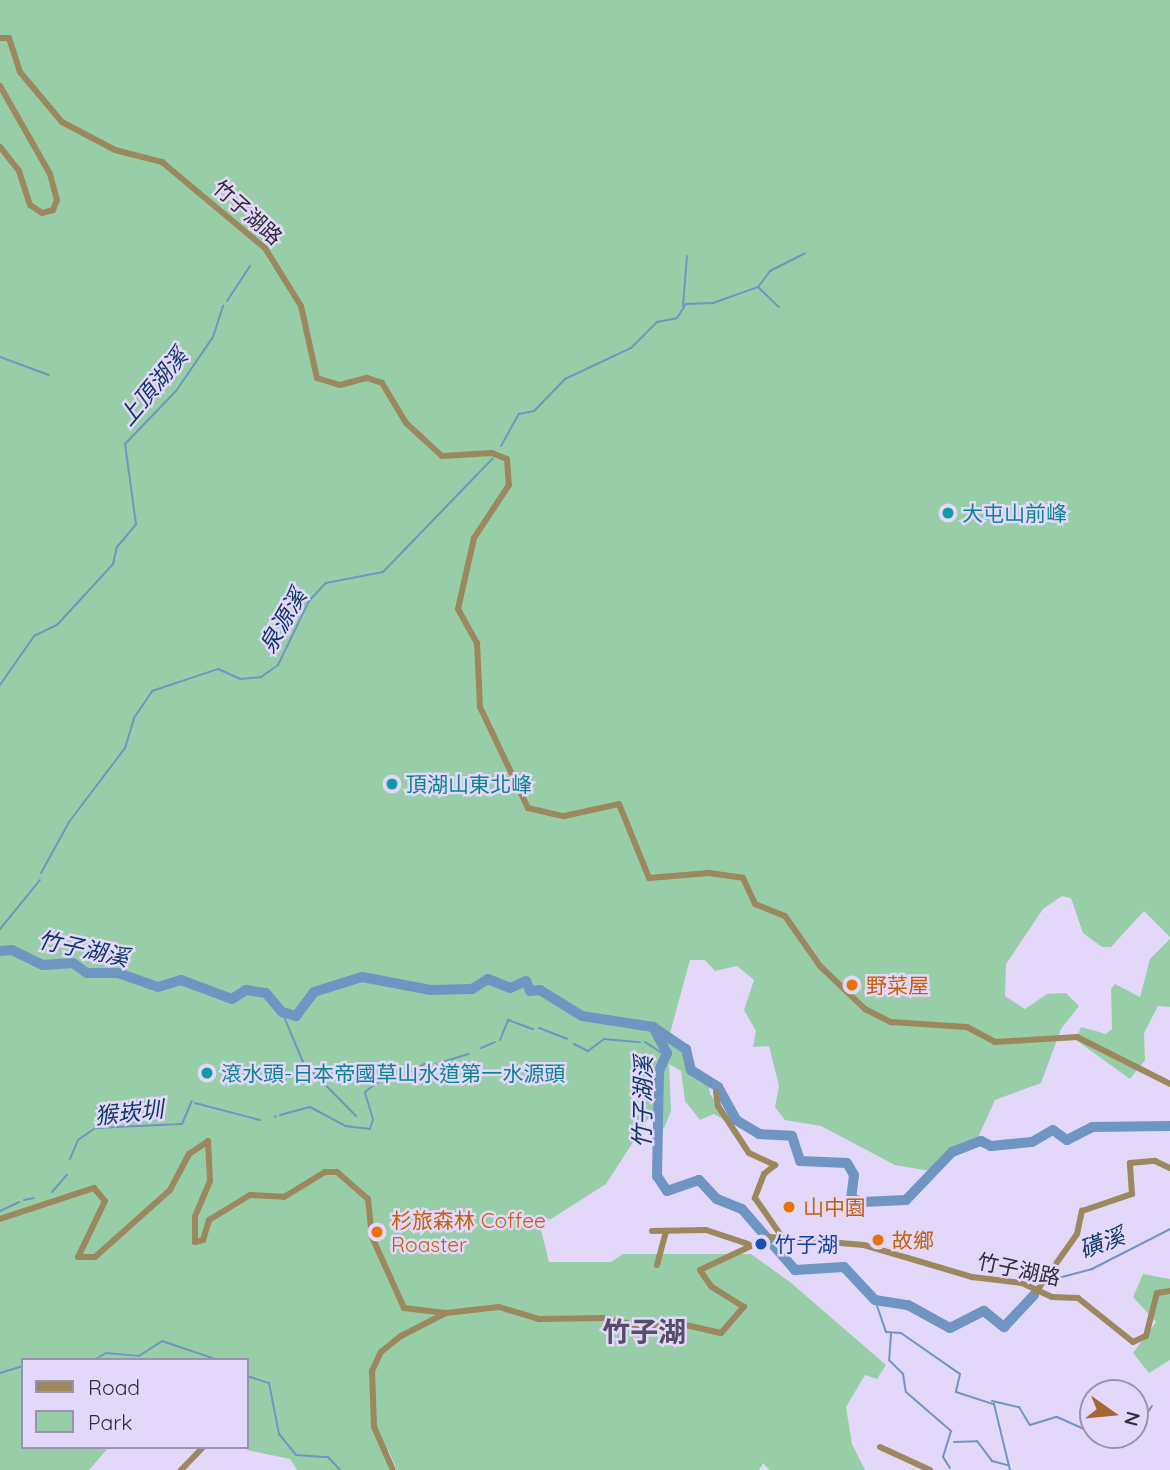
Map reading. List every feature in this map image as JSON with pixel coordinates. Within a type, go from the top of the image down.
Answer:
[{"type":"street","name":"竹子湖路","points":[[0,37],[9,38],[20,72],[62,122],[114,149],[162,162],[265,248],[301,306],[317,378],[340,386],[367,378],[382,383],[406,423],[442,456],[492,453],[507,459],[509,485],[474,538],[458,608],[477,643],[480,707],[528,808],[564,816],[619,804],[649,878],[709,873],[743,878],[755,904],[785,916],[820,966],[865,1009],[891,1022],[967,1027],[995,1042],[1077,1037],[1170,1084]]},
{"type":"street","points":[[0,86],[50,174],[58,200],[53,210],[42,213],[30,205],[19,171],[0,147]]},
{"type":"street","points":[[716,1092],[718,1106],[749,1153],[775,1166],[764,1174],[755,1198],[780,1234]]},
{"type":"street","points":[[0,1219],[94,1188],[105,1201],[78,1257],[96,1257],[170,1191],[189,1154],[208,1141],[210,1181],[195,1217],[195,1242],[203,1240],[209,1220],[250,1195],[284,1197],[325,1172],[337,1172],[368,1199],[372,1237],[404,1308],[446,1313]]},
{"type":"street","points":[[1036,1292],[1077,1234],[1082,1211],[1132,1194],[1130,1163],[1155,1161],[1170,1168]]},
{"type":"street","points":[[652,1231],[714,1231],[748,1244]]},
{"type":"street","points":[[657,1265],[666,1232]]},
{"type":"street","name":"竹子湖路","points":[[393,1470],[374,1427],[375,1360],[401,1336],[446,1313],[499,1307],[538,1319],[604,1318],[642,1327],[677,1323],[715,1334],[733,1325],[744,1307],[710,1286],[700,1270],[748,1244],[780,1234],[901,1252],[1036,1292],[1078,1298],[1133,1342],[1146,1336],[1157,1293],[1170,1291]]},
{"type":"street","points":[[880,1447],[930,1470]]},
{"type":"street","points":[[181,1470],[201,1449]]},
{"type":"green space","points":[[0,0],[1170,0],[1170,937],[1144,911],[1111,947],[1102,947],[1083,933],[1071,898],[1062,896],[1043,909],[1006,964],[1005,996],[1025,1009],[1047,994],[1066,993],[1079,1006],[1061,1029],[1041,1083],[995,1100],[975,1144],[930,1171],[895,1165],[821,1126],[785,1120],[775,1107],[779,1086],[769,1046],[753,1047],[756,1031],[744,1010],[754,980],[737,966],[715,971],[705,960],[690,960],[669,1037],[687,1046],[693,1069],[708,1080],[710,1094],[732,1124],[714,1114],[700,1120],[685,1101],[681,1071],[669,1064],[671,1111],[664,1128],[654,1132],[655,1108],[606,1184],[540,1226],[549,1262],[611,1262],[623,1254],[751,1254],[790,1282],[886,1365],[877,1379],[865,1375],[846,1407],[852,1444],[865,1470],[770,1470],[763,1463],[759,1470],[397,1470],[388,1449],[390,1470],[297,1470],[290,1459],[247,1450],[248,1358],[21,1358],[21,1449],[107,1449],[89,1470],[0,1470]]},
{"type":"green space","points":[[1170,939],[1170,1007],[1158,1006],[1144,1033],[1145,1060],[1130,1079],[1076,1040],[1081,1027],[1106,1034],[1112,1029],[1111,989],[1115,984],[1140,997],[1150,959]]},
{"type":"green space","points":[[1143,1274],[1170,1279],[1170,1360],[1149,1373],[1133,1353],[1156,1322],[1133,1297]]},
{"type":"waterway","name":"泉源溪","points":[[501,446],[519,414],[534,411],[565,379],[631,348],[657,322],[677,318],[686,304],[713,303],[758,287],[770,271],[805,253]]},
{"type":"waterway","points":[[683,306],[687,256]]},
{"type":"waterway","name":"上頂湖溪","points":[[227,301],[250,266]]},
{"type":"waterway","points":[[758,287],[779,307]]},
{"type":"waterway","name":"上頂湖溪","points":[[0,685],[34,636],[57,625],[113,564],[117,547],[136,524],[125,444],[176,391],[213,337],[223,306]]},
{"type":"waterway","points":[[0,357],[49,375]]},
{"type":"waterway","name":"泉源溪","points":[[41,873],[69,822],[125,748],[134,718],[152,691],[218,669],[240,679],[261,677],[278,665],[309,601],[326,583],[383,572],[493,458]]},
{"type":"waterway","name":"泉源溪","points":[[0,929],[40,880]]},
{"type":"waterway","name":"竹子湖溪","points":[[0,951],[12,950],[43,965],[73,963],[87,973],[118,973],[158,987],[181,980],[232,999],[246,990],[266,993],[282,1012],[296,1016],[314,992],[362,977],[431,990],[472,989],[488,979],[510,988],[526,981],[530,991],[540,990],[582,1016],[653,1027],[667,1053],[659,1071],[657,1176],[667,1191],[699,1180],[717,1199],[742,1209],[795,1270],[844,1267],[875,1300],[908,1305],[950,1328],[984,1311],[1004,1327],[1034,1295]]},
{"type":"waterway","points":[[282,1012],[303,1062],[356,1116]]},
{"type":"waterway","name":"猴崁圳","points":[[500,1040],[508,1020],[533,1029]]},
{"type":"waterway","points":[[653,1027],[686,1049],[691,1070],[718,1087],[736,1120],[759,1134],[792,1136],[800,1161],[847,1163],[854,1175],[851,1198],[862,1202],[906,1200],[952,1152],[981,1141],[991,1146],[1032,1142],[1053,1130],[1067,1140],[1092,1127],[1170,1126]]},
{"type":"waterway","name":"猴崁圳","points":[[539,1028],[567,1039]]},
{"type":"waterway","name":"猴崁圳","points":[[574,1044],[588,1051],[604,1039],[640,1042]]},
{"type":"waterway","name":"猴崁圳","points":[[481,1048],[495,1042]]},
{"type":"waterway","name":"猴崁圳","points":[[645,1042],[665,1055]]},
{"type":"waterway","name":"猴崁圳","points":[[436,1064],[468,1054]]},
{"type":"waterway","name":"猴崁圳","points":[[411,1071],[428,1062]]},
{"type":"waterway","name":"猴崁圳","points":[[280,1115],[310,1107],[345,1126],[370,1129],[373,1119],[365,1092],[383,1078],[401,1079]]},
{"type":"waterway","name":"猴崁圳","points":[[70,1159],[78,1140],[95,1128],[182,1124],[192,1101]]},
{"type":"waterway","name":"猴崁圳","points":[[195,1103],[260,1120]]},
{"type":"waterway","name":"猴崁圳","points":[[52,1192],[67,1175]]},
{"type":"waterway","name":"猴崁圳","points":[[24,1200],[34,1198]]},
{"type":"waterway","points":[[0,1211],[19,1202]]},
{"type":"waterway","name":"磺溪","points":[[1047,1281],[1092,1269],[1170,1229]]},
{"type":"waterway","points":[[875,1300],[886,1332],[901,1333],[960,1374],[956,1392],[994,1404],[1010,1470]]},
{"type":"waterway","points":[[891,1334],[889,1360],[903,1374],[906,1392],[951,1431],[943,1457],[950,1468]]},
{"type":"waterway","points":[[97,1358],[106,1353],[139,1356],[162,1341],[212,1358]]},
{"type":"waterway","points":[[0,1373],[21,1367]]},
{"type":"waterway","points":[[248,1376],[269,1383],[279,1434],[296,1455],[328,1457],[340,1470]]},
{"type":"waterway","points":[[992,1401],[1019,1407],[1030,1425],[1057,1417],[1079,1427]]},
{"type":"waterway","points":[[1149,1411],[1152,1406]]},
{"type":"waterway","points":[[954,1442],[977,1441],[992,1461],[1007,1465]]},
{"type":"place","name":"大屯山前峰","points":[[948,513]]},
{"type":"place","name":"頂湖山東北峰","points":[[392,784]]},
{"type":"place","name":"野菜屋","points":[[852,985]]},
{"type":"place","name":"滾水頭-日本帝國草山水道第一水源頭","points":[[207,1073]]},
{"type":"place","name":"山中園","points":[[789,1207]]},
{"type":"place","name":"杉旅森林 Coffee Roaster","points":[[377,1232]]},
{"type":"place","name":"故鄉","points":[[878,1240]]},
{"type":"place","name":"竹子湖","points":[[761,1244]]},
{"type":"district","name":"竹子湖","points":[[644,1332]]}]
